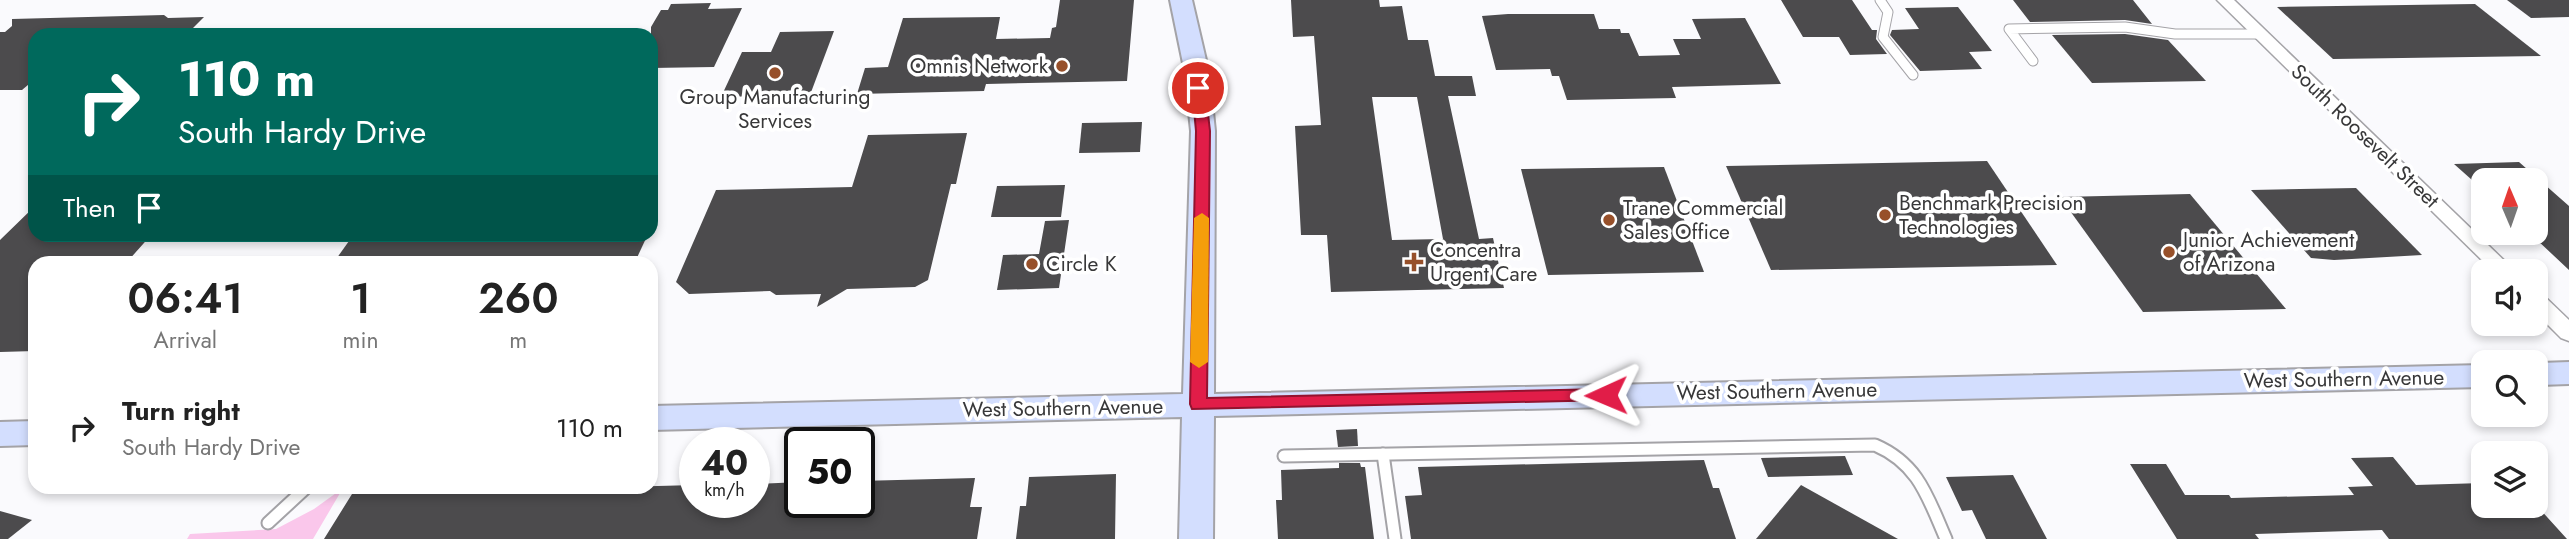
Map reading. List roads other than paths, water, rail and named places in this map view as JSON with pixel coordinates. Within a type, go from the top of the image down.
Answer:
[{"type":"main road","points":[[1181,0],[1197,73],[1203,131],[1196,539]]},
{"type":"main road","points":[[2548,374],[2569,373]]},
{"type":"main road","name":"West Southern Avenue","points":[[658,418],[2471,376]]},
{"type":"main road","points":[[0,433],[28,433]]},
{"type":"street","name":"South Roosevelt Street","points":[[2225,0],[2493,259]]},
{"type":"street","points":[[2548,313],[2569,333]]},
{"type":"lane","points":[[1880,0],[1888,12],[1883,37],[1913,75]]},
{"type":"lane","points":[[2033,61],[2009,29],[2126,27],[2175,34],[2260,34]]},
{"type":"lane","points":[[1284,456],[1875,445],[1894,452],[1913,470],[1946,539]]},
{"type":"lane","points":[[1383,454],[1395,539]]},
{"type":"lane","points":[[268,523],[299,494]]},
{"type":"place","name":"Omnis Network","points":[[1062,66]]},
{"type":"place","name":"Group Manufacturing Services","points":[[775,73]]},
{"type":"place","name":"Benchmark Precision Technologies","points":[[1885,215]]},
{"type":"place","name":"Trane Commercial Sales Office","points":[[1609,220]]},
{"type":"place","name":"Junior Achievement of Arizona","points":[[2169,252]]},
{"type":"place","name":"Concentra Urgent Care","points":[[1414,262]]},
{"type":"place","name":"Circle K","points":[[1032,264]]}]
